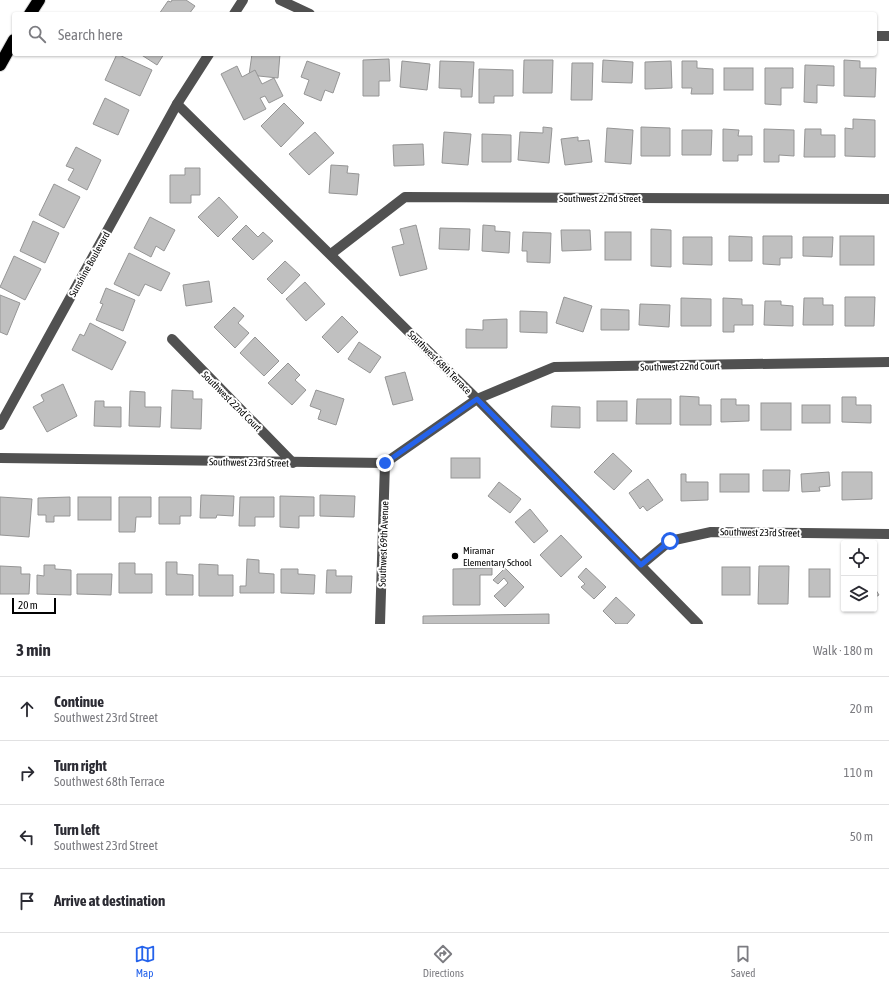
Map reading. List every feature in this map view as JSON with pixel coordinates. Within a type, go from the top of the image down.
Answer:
[{"type":"highway","points":[[31,12],[38,0]]},
{"type":"highway","points":[[0,65],[12,44]]},
{"type":"street","points":[[235,12],[243,0]]},
{"type":"street","points":[[280,0],[306,12]]},
{"type":"street","points":[[877,36],[889,36]]},
{"type":"street","name":"Sunshine Boulevard","points":[[0,425],[177,104],[208,56]]},
{"type":"street","name":"Southwest 68th Terrace","points":[[177,104],[477,399],[698,624]]},
{"type":"street","name":"Southwest 22nd Street","points":[[331,254],[405,197],[889,199]]},
{"type":"street","name":"Southwest 22nd Court","points":[[172,339],[293,463]]},
{"type":"street","name":"Southwest 22nd Court","points":[[477,399],[554,368],[889,362]]},
{"type":"street","points":[[385,463],[477,399]]},
{"type":"street","name":"Southwest 23rd Street","points":[[0,458],[385,463]]},
{"type":"street","name":"Southwest 69th Avenue","points":[[380,624],[385,463]]},
{"type":"street","name":"Southwest 23rd Street","points":[[641,565],[670,541],[711,532],[889,534]]},
{"type":"building","points":[[172,0],[186,0],[195,6],[190,12],[160,12],[168,1],[171,2]]},
{"type":"building","points":[[116,56],[121,56],[152,70],[140,96],[105,80]]},
{"type":"building","points":[[143,56],[163,56],[157,65]]},
{"type":"building","points":[[252,56],[280,56],[278,78],[249,75]]},
{"type":"building","points":[[389,59],[390,81],[379,81],[379,96],[363,96],[363,60]]},
{"type":"building","points":[[524,60],[553,60],[552,93],[523,93]]},
{"type":"building","points":[[603,60],[633,62],[632,83],[602,82]]},
{"type":"building","points":[[844,60],[860,61],[860,68],[876,68],[875,97],[844,96]]},
{"type":"building","points":[[307,61],[340,73],[333,93],[325,90],[321,101],[304,94],[309,80],[301,77]]},
{"type":"building","points":[[402,61],[430,64],[427,90],[400,87]]},
{"type":"building","points":[[440,61],[474,62],[472,97],[461,97],[461,89],[439,88]]},
{"type":"building","points":[[671,61],[672,88],[645,89],[645,62]]},
{"type":"building","points":[[682,61],[697,61],[697,68],[713,69],[713,94],[691,94],[692,88],[682,88]]},
{"type":"building","points":[[572,63],[593,63],[592,100],[571,100]]},
{"type":"building","points":[[805,65],[834,66],[834,86],[817,85],[817,103],[804,102]]},
{"type":"building","points":[[237,66],[242,77],[255,70],[262,84],[274,78],[283,96],[269,103],[265,96],[260,98],[266,109],[244,120],[221,74]]},
{"type":"building","points":[[724,68],[753,68],[753,90],[724,90]]},
{"type":"building","points":[[765,68],[793,68],[793,88],[781,88],[781,105],[765,104]]},
{"type":"building","points":[[479,69],[513,70],[513,96],[494,96],[494,103],[479,103]]},
{"type":"building","points":[[105,98],[129,110],[118,135],[93,124]]},
{"type":"building","points":[[284,103],[304,123],[281,147],[261,126]]},
{"type":"building","points":[[853,119],[875,120],[875,157],[845,156],[845,128],[853,129]]},
{"type":"building","points":[[543,127],[552,128],[549,163],[518,160],[520,132],[543,133]]},
{"type":"building","points":[[641,127],[670,128],[670,156],[641,156]]},
{"type":"building","points":[[607,128],[633,130],[631,164],[605,162]]},
{"type":"building","points":[[723,129],[739,130],[738,136],[752,136],[752,155],[738,155],[738,161],[723,161]]},
{"type":"building","points":[[764,129],[794,130],[794,156],[779,155],[779,162],[764,162]]},
{"type":"building","points":[[805,129],[821,129],[821,135],[835,135],[835,157],[804,157]]},
{"type":"building","points":[[682,130],[712,130],[711,155],[682,155]]},
{"type":"building","points":[[315,132],[334,153],[309,175],[289,154]]},
{"type":"building","points":[[444,132],[471,134],[468,165],[442,163]]},
{"type":"building","points":[[482,134],[511,135],[511,162],[482,162]]},
{"type":"building","points":[[578,137],[578,141],[589,140],[592,162],[565,165],[561,139]]},
{"type":"building","points":[[423,144],[424,165],[394,166],[393,145]]},
{"type":"building","points":[[76,147],[101,160],[87,190],[68,180],[74,169],[66,166]]},
{"type":"building","points":[[331,165],[348,166],[347,173],[359,174],[357,195],[329,193]]},
{"type":"building","points":[[185,168],[200,168],[200,195],[191,195],[191,203],[170,203],[170,175],[185,175]]},
{"type":"building","points":[[54,184],[80,197],[64,228],[39,215]]},
{"type":"building","points":[[219,197],[238,217],[218,237],[198,217]]},
{"type":"building","points":[[150,217],[175,230],[164,251],[156,246],[151,257],[134,248]]},
{"type":"building","points":[[33,221],[59,233],[45,263],[20,251]]},
{"type":"building","points":[[246,225],[258,237],[263,232],[273,241],[253,260],[232,239]]},
{"type":"building","points":[[416,225],[427,269],[400,276],[392,247],[404,244],[400,229]]},
{"type":"building","points":[[483,225],[495,226],[495,231],[510,232],[509,253],[482,251]]},
{"type":"building","points":[[440,228],[470,229],[469,250],[439,249]]},
{"type":"building","points":[[651,229],[671,230],[671,267],[651,266]]},
{"type":"building","points":[[561,230],[590,230],[591,250],[562,251]]},
{"type":"building","points":[[523,232],[551,233],[550,263],[527,262],[527,251],[522,251]]},
{"type":"building","points":[[605,232],[631,232],[631,260],[605,260]]},
{"type":"building","points":[[729,236],[752,237],[752,261],[729,261]]},
{"type":"building","points":[[763,236],[792,236],[792,258],[780,258],[780,265],[763,264]]},
{"type":"building","points":[[840,236],[874,236],[874,265],[840,265]]},
{"type":"building","points":[[683,237],[712,237],[712,265],[683,264]]},
{"type":"building","points":[[803,237],[833,237],[832,257],[803,256]]},
{"type":"building","points":[[129,253],[170,273],[161,291],[145,284],[139,296],[114,284]]},
{"type":"building","points":[[14,256],[41,269],[25,300],[0,287]]},
{"type":"building","points":[[285,261],[300,275],[282,294],[267,279]]},
{"type":"building","points":[[209,281],[212,302],[186,306],[183,285]]},
{"type":"building","points":[[305,282],[325,304],[306,321],[286,299]]},
{"type":"building","points":[[106,288],[135,300],[123,331],[96,320],[103,304],[100,303]]},
{"type":"building","points":[[0,295],[20,303],[7,335],[0,332]]},
{"type":"building","points":[[564,297],[592,306],[583,332],[556,323]]},
{"type":"building","points":[[845,297],[875,297],[874,326],[845,326]]},
{"type":"building","points":[[681,298],[711,299],[711,326],[681,326]]},
{"type":"building","points":[[723,298],[742,299],[742,305],[753,305],[753,325],[734,325],[734,332],[723,332]]},
{"type":"building","points":[[804,298],[823,298],[823,305],[833,305],[833,325],[803,325]]},
{"type":"building","points":[[765,301],[781,301],[781,305],[793,306],[793,326],[764,325]]},
{"type":"building","points":[[640,304],[670,305],[669,327],[639,325]]},
{"type":"building","points":[[234,307],[244,316],[238,323],[249,333],[235,348],[214,327]]},
{"type":"building","points":[[601,309],[629,310],[629,330],[601,330]]},
{"type":"building","points":[[520,311],[547,312],[547,333],[520,332]]},
{"type":"building","points":[[342,316],[358,332],[338,353],[322,337]]},
{"type":"building","points":[[507,319],[507,348],[466,348],[466,329],[483,330],[483,320]]},
{"type":"building","points":[[90,323],[126,342],[112,370],[72,350],[80,334],[84,336]]},
{"type":"building","points":[[255,337],[279,361],[264,376],[240,353]]},
{"type":"building","points":[[359,342],[381,357],[370,373],[348,359]]},
{"type":"building","points":[[288,363],[300,375],[295,380],[306,390],[292,405],[268,383]]},
{"type":"building","points":[[405,372],[413,400],[393,405],[385,377]]},
{"type":"building","points":[[63,384],[77,416],[47,432],[33,407],[44,401],[41,395]]},
{"type":"building","points":[[172,390],[193,391],[193,399],[202,399],[201,429],[171,428]]},
{"type":"building","points":[[316,390],[344,399],[336,425],[318,419],[321,410],[310,406]]},
{"type":"building","points":[[130,391],[145,392],[145,407],[161,407],[160,427],[129,426]]},
{"type":"building","points":[[680,396],[699,397],[699,405],[711,405],[711,425],[680,425]]},
{"type":"building","points":[[842,397],[856,397],[856,405],[871,405],[871,423],[842,422]]},
{"type":"building","points":[[637,399],[671,399],[671,424],[636,424]]},
{"type":"building","points":[[721,399],[736,399],[736,405],[749,405],[749,421],[721,422]]},
{"type":"building","points":[[95,401],[104,401],[104,407],[121,407],[121,427],[94,426]]},
{"type":"building","points":[[597,401],[627,401],[627,421],[597,421]]},
{"type":"building","points":[[761,403],[791,403],[791,430],[761,430]]},
{"type":"building","points":[[802,405],[830,405],[830,423],[802,423]]},
{"type":"building","points":[[552,406],[580,407],[580,428],[551,427]]},
{"type":"building","points":[[613,453],[632,471],[614,490],[594,472]]},
{"type":"building","points":[[451,458],[480,458],[480,478],[451,478]]},
{"type":"building","points":[[763,470],[790,470],[789,491],[763,491]]},
{"type":"building","points":[[829,472],[830,486],[819,487],[820,491],[802,492],[801,474]]},
{"type":"building","points":[[842,472],[872,472],[872,499],[842,500]]},
{"type":"building","points":[[681,474],[686,474],[686,482],[708,482],[708,500],[681,501]]},
{"type":"building","points":[[720,474],[749,474],[749,492],[720,492]]},
{"type":"building","points":[[648,479],[663,500],[647,511],[643,506],[640,509],[629,493]]},
{"type":"building","points":[[499,482],[521,499],[510,513],[488,496]]},
{"type":"building","points":[[201,495],[234,496],[233,516],[217,515],[216,518],[200,518]]},
{"type":"building","points":[[320,495],[355,496],[354,517],[320,516]]},
{"type":"building","points":[[280,496],[314,497],[314,516],[299,516],[299,528],[280,527]]},
{"type":"building","points":[[0,497],[32,499],[29,537],[0,535]]},
{"type":"building","points":[[70,497],[70,516],[54,516],[54,522],[46,522],[46,515],[38,515],[38,498]]},
{"type":"building","points":[[78,497],[111,497],[111,520],[78,520]]},
{"type":"building","points":[[119,497],[151,497],[151,517],[136,517],[135,532],[119,532]]},
{"type":"building","points":[[159,497],[191,497],[191,516],[180,516],[180,524],[159,524]]},
{"type":"building","points":[[240,497],[274,497],[274,517],[255,517],[255,526],[239,526]]},
{"type":"building","points":[[530,509],[548,531],[534,543],[515,522]]},
{"type":"building","points":[[561,535],[582,557],[561,577],[540,555]]},
{"type":"building","points":[[247,559],[259,560],[259,573],[274,574],[274,593],[240,593],[240,586],[246,586]]},
{"type":"building","points":[[166,562],[177,562],[177,574],[193,575],[193,595],[166,595]]},
{"type":"building","points":[[119,563],[135,563],[135,574],[152,574],[152,593],[119,593]]},
{"type":"building","points":[[199,564],[218,565],[218,575],[233,575],[233,596],[199,596]]},
{"type":"building","points":[[44,565],[55,565],[55,569],[71,570],[71,595],[37,594],[37,575],[44,576]]},
{"type":"building","points":[[0,566],[21,567],[21,574],[30,574],[29,594],[0,594]]},
{"type":"building","points":[[759,566],[789,566],[788,604],[758,604]]},
{"type":"building","points":[[722,567],[750,567],[750,595],[722,595]]},
{"type":"building","points":[[492,568],[492,575],[480,575],[480,605],[453,605],[453,569]]},
{"type":"building","points":[[505,568],[524,587],[505,607],[494,596],[508,583],[504,578],[498,584],[493,580]]},
{"type":"building","points":[[586,568],[606,587],[594,599],[581,587],[585,584],[578,577]]},
{"type":"building","points":[[281,569],[298,569],[298,574],[315,575],[314,594],[281,593]]},
{"type":"building","points":[[809,569],[830,569],[830,597],[809,597]]},
{"type":"building","points":[[327,570],[336,570],[336,576],[352,576],[351,593],[326,593]]},
{"type":"building","points":[[77,574],[112,574],[111,595],[77,594]]},
{"type":"building","points":[[616,597],[635,615],[627,624],[616,624],[603,611]]},
{"type":"building","points":[[549,614],[549,624],[423,624],[423,616]]},
{"type":"place","name":"Miramar Elementary School","points":[[455,556]]},
{"type":"route","points":[[385,463],[477,399],[641,565],[670,541]]}]
